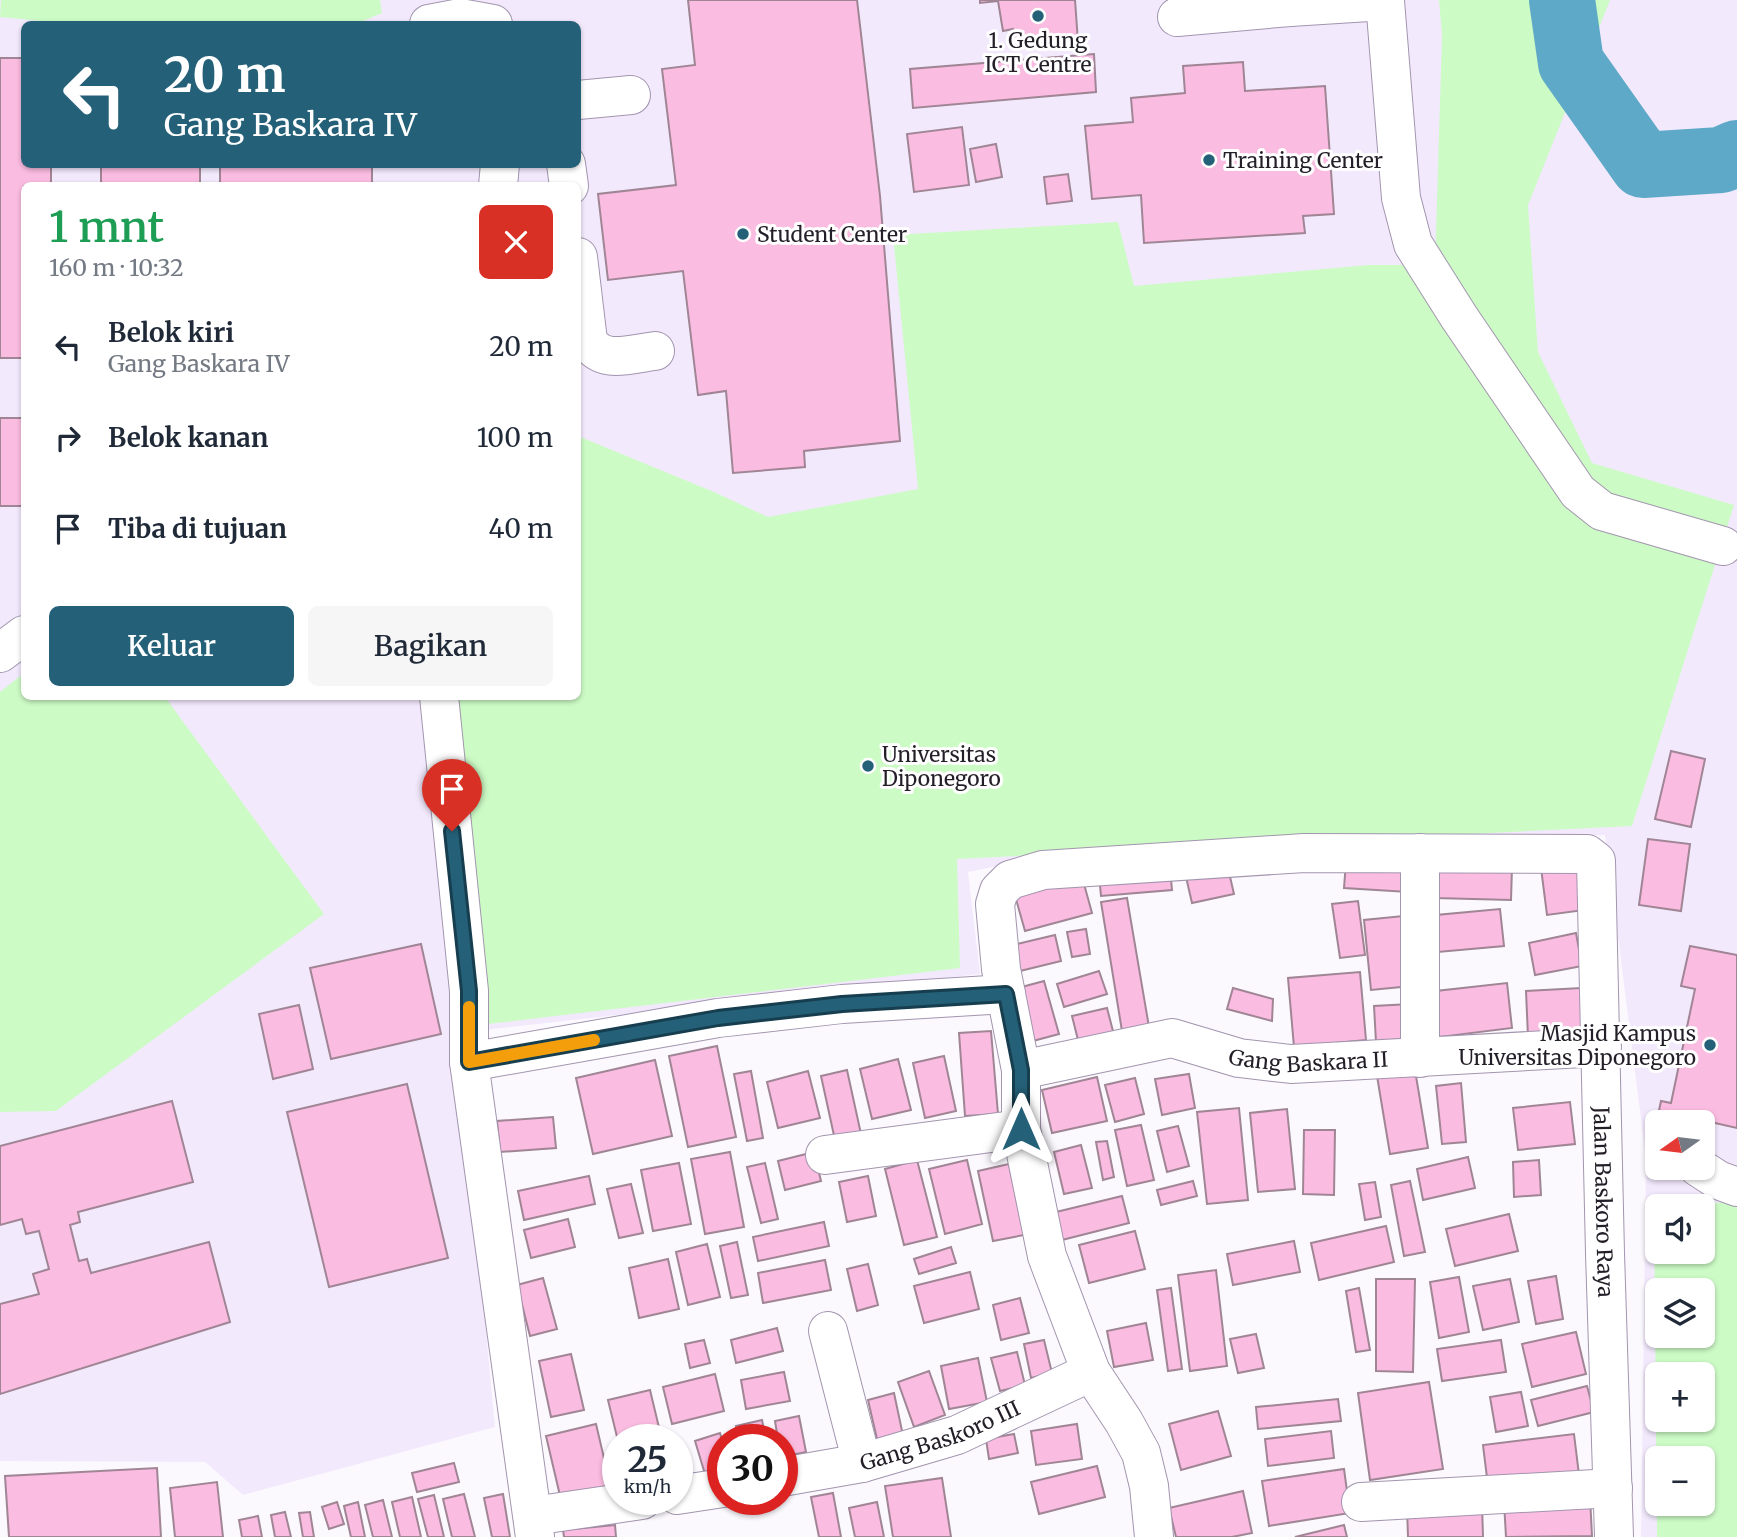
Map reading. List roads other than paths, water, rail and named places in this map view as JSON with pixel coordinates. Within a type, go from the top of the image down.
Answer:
[{"type":"street","points":[[505,0],[506,21]]},
{"type":"street","points":[[1177,17],[1289,4],[1385,0],[1401,198],[1413,244],[1419,254],[1578,492],[1602,511],[1723,546]]},
{"type":"street","points":[[444,21],[460,18],[476,21]]},
{"type":"street","points":[[581,100],[631,95]]},
{"type":"street","points":[[581,307],[583,340],[595,352],[605,356],[655,351]]},
{"type":"street","points":[[0,653],[21,637]]},
{"type":"street","points":[[439,700],[469,991],[469,1062],[534,1527],[602,1510]]},
{"type":"street","points":[[1154,1537],[1149,1486],[1141,1453],[1091,1373],[1047,1256],[1021,1129],[1021,1070],[998,946],[995,904],[999,891],[1010,880],[1043,870],[1304,853],[1420,853],[1420,1058]]},
{"type":"street","name":"Jalan Baskoro Raya","points":[[1420,853],[1587,854],[1597,861],[1614,1537]]},
{"type":"street","points":[[469,1062],[718,1018],[842,1004],[1006,994]]},
{"type":"street","name":"Gang Baskara II","points":[[1021,1070],[1172,1038],[1239,1058],[1291,1064],[1602,1047]]},
{"type":"street","points":[[825,1155],[1021,1129]]},
{"type":"street","points":[[1715,1161],[1737,1172]]},
{"type":"street","points":[[1715,1178],[1737,1187]]},
{"type":"street","points":[[828,1331],[862,1463]]},
{"type":"street","name":"Gang Baskoro III","points":[[798,1474],[862,1463],[957,1435],[1091,1373]]},
{"type":"street","points":[[1361,1502],[1613,1488]]},
{"type":"waterway","points":[[1562,0],[1571,63],[1643,165],[1721,160],[1737,153]]},
{"type":"place","name":"1. Gedung ICT Centre","points":[[1038,16]]},
{"type":"place","name":"Training Center","points":[[1209,160]]},
{"type":"place","name":"Student Center","points":[[743,234]]},
{"type":"place","name":"Universitas Diponegoro","points":[[868,766]]},
{"type":"place","name":"Masjid Kampus Universitas Diponegoro","points":[[1710,1045]]}]
